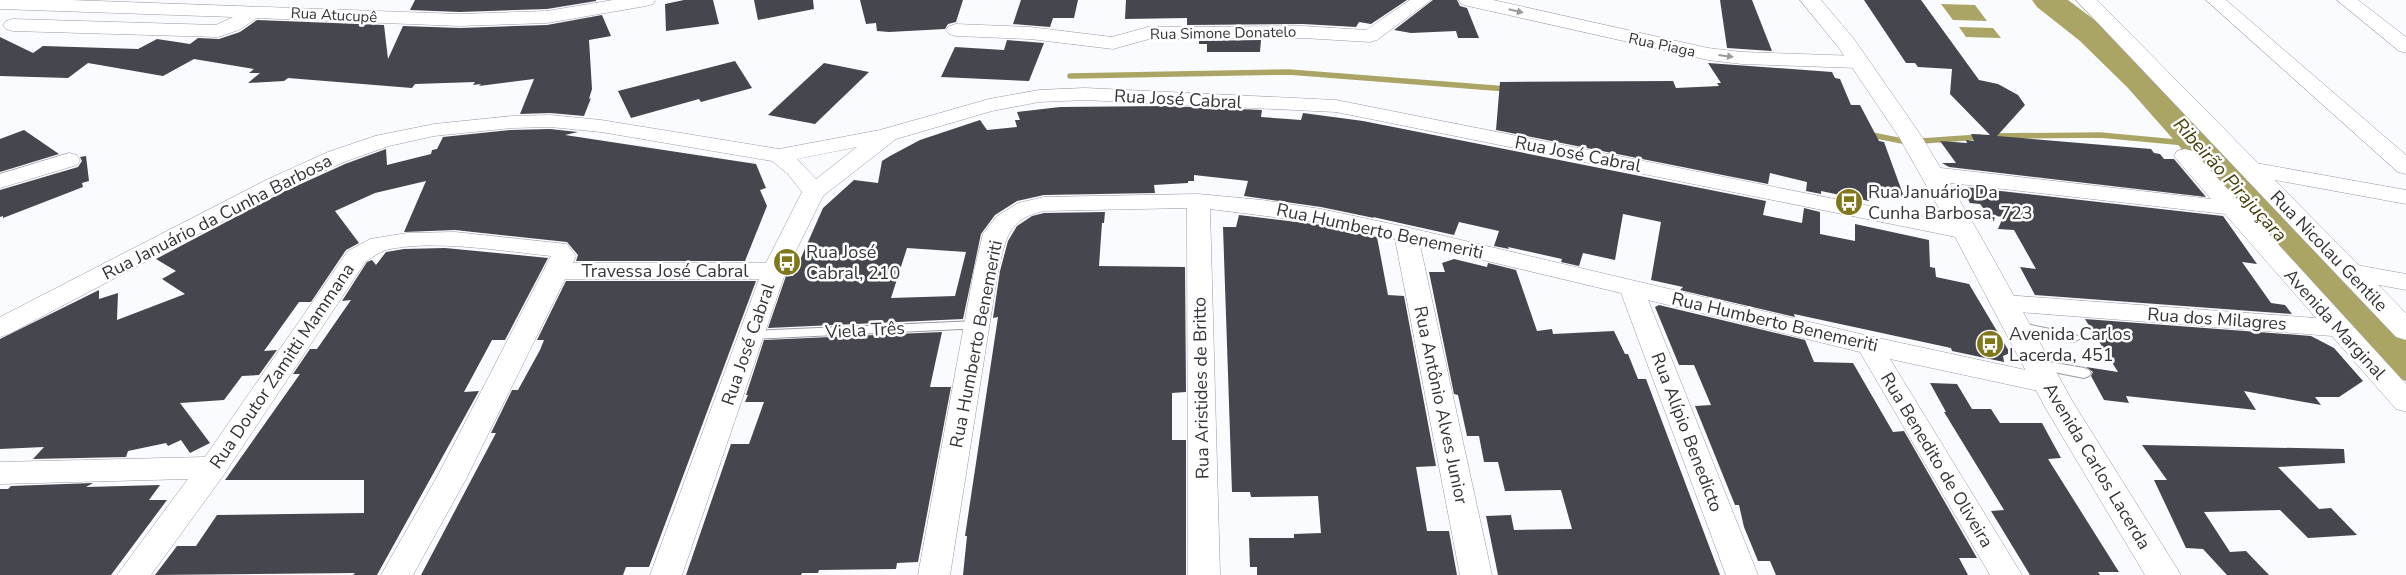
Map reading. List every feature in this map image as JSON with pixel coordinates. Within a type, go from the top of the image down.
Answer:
[{"type":"main road","name":"Avenida Carlos Lacerda","points":[[1810,0],[1858,62],[1921,154],[1966,232],[2043,374],[2127,520],[2164,575]]},
{"type":"main road","name":"Rua Nicolau Gentile","points":[[2086,0],[2406,330]]},
{"type":"street","points":[[303,14],[341,0]]},
{"type":"street","name":"Rua Atucupê","points":[[0,3],[460,20],[547,18],[646,0]]},
{"type":"street","name":"Rua Simone Donatelo","points":[[956,30],[1030,33],[1113,44],[1148,33],[1303,32],[1370,36],[1422,0]]},
{"type":"street","name":"Rua Piaga","points":[[1468,0],[1708,54],[1742,58],[1858,62]]},
{"type":"street","points":[[2215,0],[2406,167]]},
{"type":"street","points":[[2346,0],[2406,47]]},
{"type":"street","points":[[13,25],[211,31],[232,26],[254,12]]},
{"type":"street","name":"Rua José Cabral","points":[[666,575],[774,272],[814,192],[888,134],[989,105],[1039,96],[1085,94],[1336,106],[1966,232]]},
{"type":"street","name":"Rua Januário da Cunha Barbosa","points":[[0,328],[274,185],[336,157],[392,139],[444,129],[512,122],[550,121],[601,126],[779,156],[796,169],[814,192]]},
{"type":"street","points":[[779,156],[888,134]]},
{"type":"street","points":[[1921,154],[2230,208]]},
{"type":"street","name":"Avenida Marginal","points":[[2185,156],[2406,402]]},
{"type":"street","points":[[0,181],[69,160]]},
{"type":"street","points":[[2250,169],[2406,197]]},
{"type":"street","name":"Rua Humberto Benemeriti","points":[[934,575],[986,271],[995,234],[1004,222],[1015,213],[1026,208],[1052,203],[1198,202],[1321,216],[1406,234],[1869,345],[2043,374]]},
{"type":"street","name":"Rua Aristides de Britto","points":[[1198,202],[1204,575]]},
{"type":"street","name":"Rua Antônio Alves Junior","points":[[1406,234],[1476,575]]},
{"type":"street","name":"Rua Doutor Zamitti Mammana","points":[[133,575],[213,468],[357,256],[368,249],[390,242],[455,239],[558,249],[563,254],[556,271],[450,479],[398,575]]},
{"type":"street","name":"Travessa José Cabral","points":[[556,271],[774,272]]},
{"type":"street","points":[[2351,272],[2406,282]]},
{"type":"street","name":"Rua Alípio Benedicto","points":[[1631,288],[1742,575]]},
{"type":"street","name":"Rua dos Milagres","points":[[2011,314],[2340,328]]},
{"type":"street","name":"Rua Benedito de Oliveira","points":[[1869,345],[2006,575]]},
{"type":"street","points":[[0,473],[213,468]]},
{"type":"lane","points":[[2011,314],[2074,338]]},
{"type":"lane","name":"Viela Três","points":[[752,335],[977,325]]},
{"type":"lane","points":[[2043,374],[2084,373]]},
{"type":"shaded area","points":[[1941,4],[1975,5],[1987,21],[1953,20]]},
{"type":"shaded area","points":[[1959,27],[1993,28],[2001,38],[1966,37]]},
{"type":"building","points":[[415,0],[596,1],[547,9],[460,12],[410,10]]},
{"type":"building","points":[[684,0],[713,0],[719,24],[666,31],[665,4]]},
{"type":"building","points":[[754,0],[813,0],[814,9],[758,20]]},
{"type":"building","points":[[860,0],[963,0],[956,22],[948,24],[945,29],[889,32],[877,31],[876,23],[866,24]]},
{"type":"building","points":[[1021,0],[1078,0],[1074,18],[1053,18],[1050,27],[1013,24]]},
{"type":"building","points":[[1126,0],[1407,0],[1371,24],[1359,22],[1356,27],[1303,24],[1187,25],[1187,18],[1125,19]]},
{"type":"building","points":[[1433,0],[1457,0],[1460,6],[1467,8],[1479,38],[1458,38],[1456,31],[1411,33],[1394,30]]},
{"type":"building","points":[[1720,0],[1752,0],[1772,51],[1727,48]]},
{"type":"building","points":[[1864,0],[1921,0],[1979,80],[1998,84],[2018,95],[2025,105],[1997,136],[2151,149],[2154,153],[2160,154],[2164,159],[2174,159],[2206,197],[1949,167],[1942,163],[1956,163],[1940,141],[1967,143],[1966,140],[1974,141],[1971,134],[1990,135],[1950,94],[1952,69],[1918,67],[1915,63],[1906,63]]},
{"type":"building","points":[[602,15],[611,36],[589,40],[592,89],[589,99],[591,98],[584,116],[550,113],[520,114],[534,79],[479,86],[481,84],[473,85],[475,82],[415,84],[412,88],[288,78],[284,81],[248,83],[260,73],[249,73],[254,69],[194,59],[163,76],[88,63],[68,78],[0,76],[0,37],[33,53],[43,46],[138,49],[157,39],[190,44],[198,38],[219,39],[240,32],[257,20],[384,25],[388,59],[403,26],[460,28],[547,25]]},
{"type":"building","points":[[1007,40],[1044,43],[1029,81],[941,77],[955,47],[1004,50]]},
{"type":"building","points":[[1261,40],[1260,52],[1207,52],[1207,44],[1199,44],[1199,41]]},
{"type":"building","points":[[735,61],[752,88],[701,102],[699,99],[631,118],[618,91]]},
{"type":"building","points":[[824,63],[869,72],[815,124],[768,115]]},
{"type":"building","points":[[1708,63],[1832,72],[1835,78],[1840,79],[1851,105],[1860,105],[1879,141],[1884,142],[1904,197],[1869,190],[1869,201],[1821,191],[1821,194],[1806,191],[1807,182],[1770,173],[1768,184],[1496,130],[1500,82],[1673,81],[1676,88],[1719,86],[1717,83],[1721,83]]},
{"type":"building","points":[[1167,106],[1262,110],[1261,117],[1301,120],[1303,113],[1363,121],[1766,201],[1763,215],[1802,223],[1804,208],[1820,212],[1820,234],[1855,241],[1855,224],[1929,240],[1930,267],[1935,268],[1936,277],[1969,284],[2010,353],[2003,356],[2004,362],[1952,351],[1951,348],[1794,314],[1795,317],[1680,290],[1683,287],[1651,280],[1661,222],[1623,214],[1615,260],[1583,253],[1579,266],[1561,262],[1562,259],[1508,247],[1509,249],[1494,246],[1499,231],[1459,222],[1454,235],[1321,207],[1244,196],[1248,181],[1194,175],[1194,181],[1188,181],[1188,183],[1154,185],[1155,193],[1044,195],[1017,201],[995,215],[981,234],[963,319],[768,328],[786,276],[793,276],[823,208],[854,180],[878,183],[882,161],[920,140],[980,120],[987,130],[1017,127],[1015,120],[1020,120],[1017,112],[1060,107]],"holes":[[[907,248],[966,252],[955,296],[891,298]]]},
{"type":"building","points":[[550,129],[578,132],[565,135],[756,164],[766,188],[760,190],[767,206],[745,261],[576,261],[578,255],[567,242],[455,230],[404,232],[426,181],[375,193],[335,211],[359,243],[346,250],[311,302],[299,302],[264,351],[277,350],[259,375],[242,376],[224,400],[180,403],[210,443],[190,453],[181,440],[168,446],[166,443],[128,451],[126,457],[33,459],[44,447],[0,449],[0,339],[99,290],[99,299],[118,293],[117,320],[185,294],[162,279],[176,271],[156,259],[283,192],[345,164],[386,149],[387,165],[431,154],[432,150],[437,149],[443,137],[511,130]]},
{"type":"building","points":[[24,130],[59,154],[0,172],[0,139]]},
{"type":"building","points":[[86,156],[89,181],[82,183],[83,187],[3,218],[3,216],[0,217],[0,190],[78,167],[82,161],[80,157]]},
{"type":"building","points":[[1965,187],[2223,216],[2257,264],[2242,262],[2271,303],[2285,305],[2292,314],[2035,295],[2020,267],[2036,269],[2014,230],[1998,229],[2003,217],[1989,215],[1980,204],[1970,203],[1964,192]]},
{"type":"building","points":[[1105,212],[1104,223],[1102,223],[1099,266],[1185,267],[1186,392],[1172,393],[1172,440],[1186,440],[1186,575],[963,575],[967,536],[965,536],[998,317],[993,318],[1000,271],[1008,241],[1017,226],[1032,216],[1044,213]]},
{"type":"building","points":[[1239,215],[1321,225],[1377,237],[1388,295],[1404,296],[1436,466],[1416,467],[1427,531],[1449,531],[1457,575],[1257,575],[1257,567],[1250,567],[1249,538],[1294,538],[1294,534],[1321,533],[1318,496],[1251,497],[1250,492],[1232,492],[1223,227],[1236,227]]},
{"type":"building","points":[[445,248],[548,258],[505,340],[492,340],[464,392],[479,391],[377,575],[353,575],[355,573],[155,575],[177,546],[196,546],[217,515],[364,513],[364,480],[225,480],[300,374],[293,374],[310,349],[317,349],[351,300],[342,301],[367,262],[372,260],[376,265],[386,252],[404,249]]},
{"type":"building","points":[[1454,259],[1487,267],[1488,263],[1516,270],[1537,331],[1552,329],[1553,334],[1614,331],[1625,354],[1628,354],[1638,379],[1646,379],[1720,575],[1498,575],[1486,516],[1511,515],[1514,530],[1572,529],[1561,490],[1505,491],[1498,462],[1484,462],[1479,436],[1467,436],[1458,395],[1454,394],[1429,272],[1445,272],[1442,263]]},
{"type":"building","points":[[566,281],[756,281],[649,567],[626,567],[623,575],[421,575],[496,433],[491,433],[512,390],[518,390],[540,350],[544,340],[537,340]]},
{"type":"building","points":[[1659,305],[1805,340],[1814,362],[1853,363],[1893,432],[1904,431],[1977,558],[1959,558],[1968,575],[1776,575],[1770,561],[1758,561],[1744,527],[1739,505],[1735,505],[1695,406],[1711,405],[1694,365],[1679,365],[1655,307]]},
{"type":"building","points":[[2085,319],[2311,336],[2334,348],[2363,381],[2339,397],[2315,397],[2321,405],[2244,391],[2256,410],[2126,396],[2129,403],[2104,400],[2091,376],[2093,372],[2086,367],[2118,372]]},
{"type":"building","points":[[942,332],[930,387],[951,387],[918,562],[897,563],[896,569],[819,570],[818,573],[802,573],[801,575],[686,575],[731,444],[749,444],[764,402],[745,402],[764,340]]},
{"type":"building","points":[[1930,383],[1957,384],[1972,409],[1991,409],[2000,423],[2042,423],[2061,458],[2048,459],[2119,572],[2098,572],[2100,575],[2030,575],[1991,511],[2004,510],[1944,412],[1946,412]]},
{"type":"building","points":[[2142,445],[2344,449],[2345,463],[2278,467],[2319,509],[2331,508],[2357,535],[2308,538],[2280,510],[2204,512],[2230,552],[2246,551],[2269,575],[2227,575],[2203,549],[2186,548],[2154,480],[2167,480]]},
{"type":"building","points":[[93,483],[86,487],[160,485],[149,500],[167,500],[111,575],[0,575],[0,489],[8,489],[11,486]]},
{"type":"waterway","name":"Ribeirão Pirajuçara","points":[[2048,0],[2092,34],[2140,81],[2290,247],[2406,365]]},
{"type":"waterway","points":[[1070,76],[1289,72],[1507,89]]},
{"type":"waterway","points":[[1867,134],[1907,142],[1980,137]]},
{"type":"waterway","points":[[1993,136],[2100,135],[2197,144]]},
{"type":"place","name":"Rua Januário Da Cunha Barbosa, 723","points":[[1849,202]]},
{"type":"place","name":"Rua José Cabral, 210","points":[[787,262]]},
{"type":"place","name":"Avenida Carlos Lacerda, 451","points":[[1990,344]]}]
